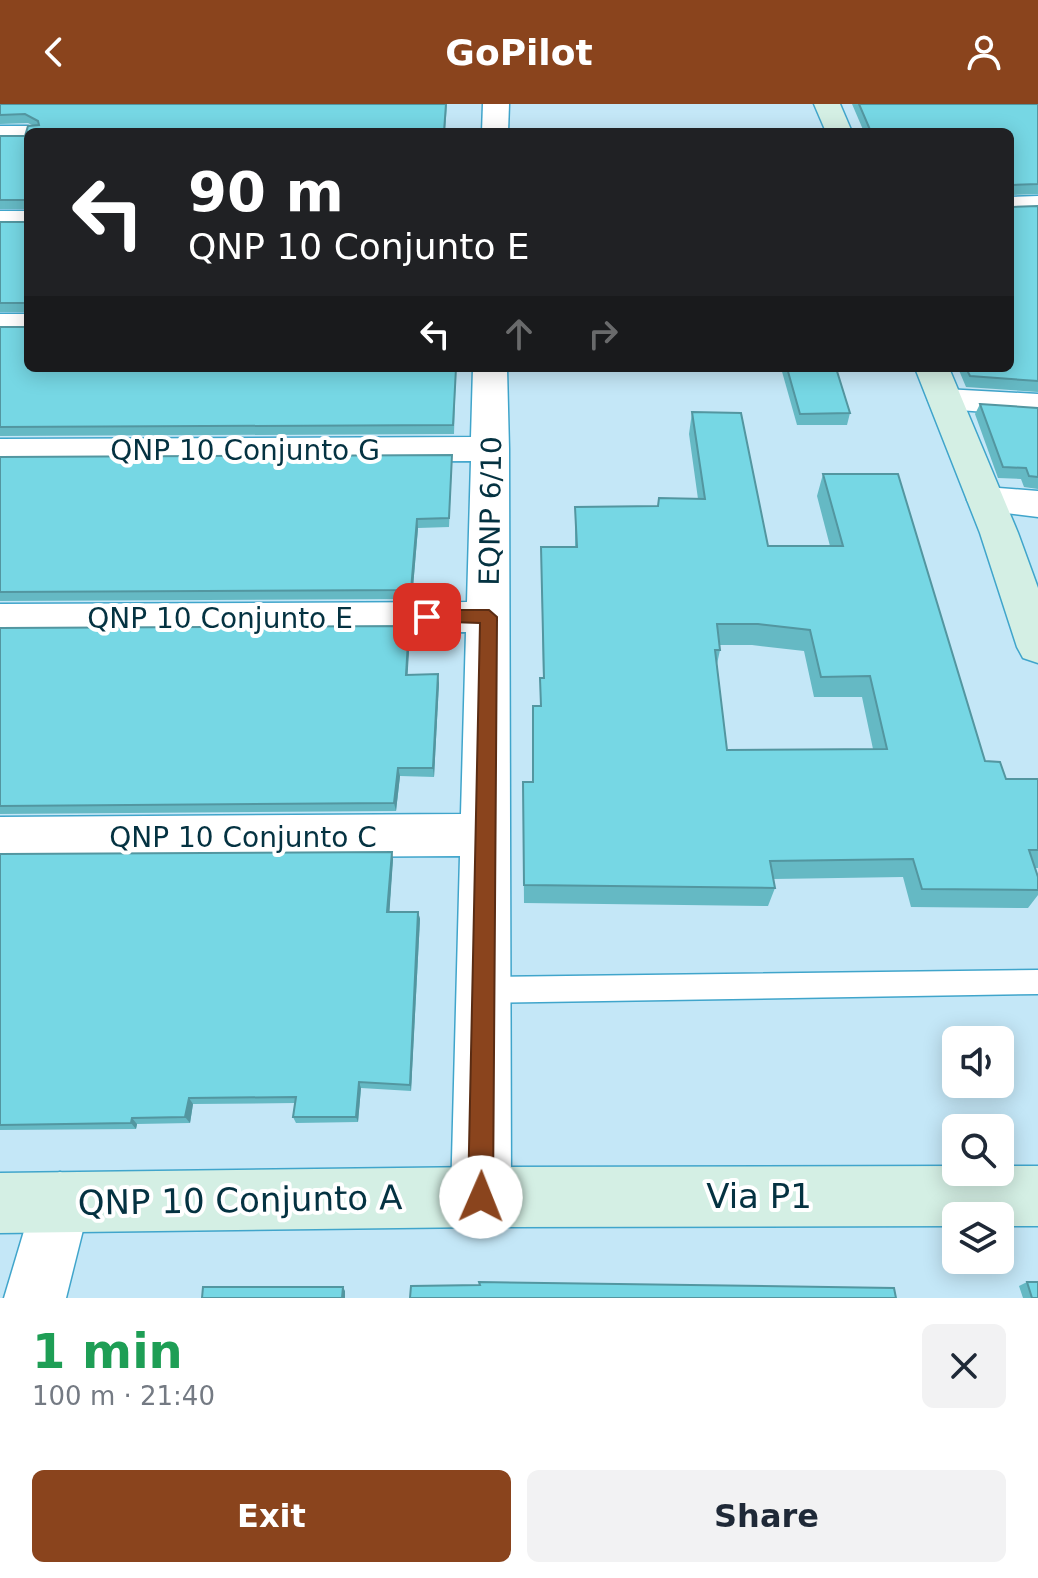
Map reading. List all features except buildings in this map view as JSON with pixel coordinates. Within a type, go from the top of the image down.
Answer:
[{"type":"street","points":[[495,128],[496,104]]},
{"type":"street","points":[[827,104],[837,128]]},
{"type":"street","points":[[0,134],[24,134]]},
{"type":"street","points":[[1014,206],[1038,205]]},
{"type":"street","points":[[0,220],[24,220]]},
{"type":"street","points":[[0,324],[24,324]]},
{"type":"street","name":"EQNP 6/10","points":[[481,1197],[490,372]]},
{"type":"street","points":[[939,384],[1038,405]]},
{"type":"street","points":[[939,384],[992,516],[1038,647]]},
{"type":"street","name":"QNP 10 Conjunto G","points":[[0,451],[491,449]]},
{"type":"street","points":[[992,516],[1038,504]]},
{"type":"street","points":[[992,516],[1038,572]]},
{"type":"street","name":"QNP 10 Conjunto E","points":[[0,619],[489,617]]},
{"type":"street","name":"QNP 10 Conjunto C","points":[[0,838],[486,835]]},
{"type":"street","name":"Via P1","points":[[481,1197],[1038,1196]]},
{"type":"street","name":"QNP 10 Conjunto A","points":[[0,1203],[481,1197]]},
{"type":"street","points":[[35,1298],[60,1202]]},
{"type":"lane","points":[[483,990],[1038,982]]},
{"type":"route","points":[[427,617],[489,617],[481,1197]]}]
